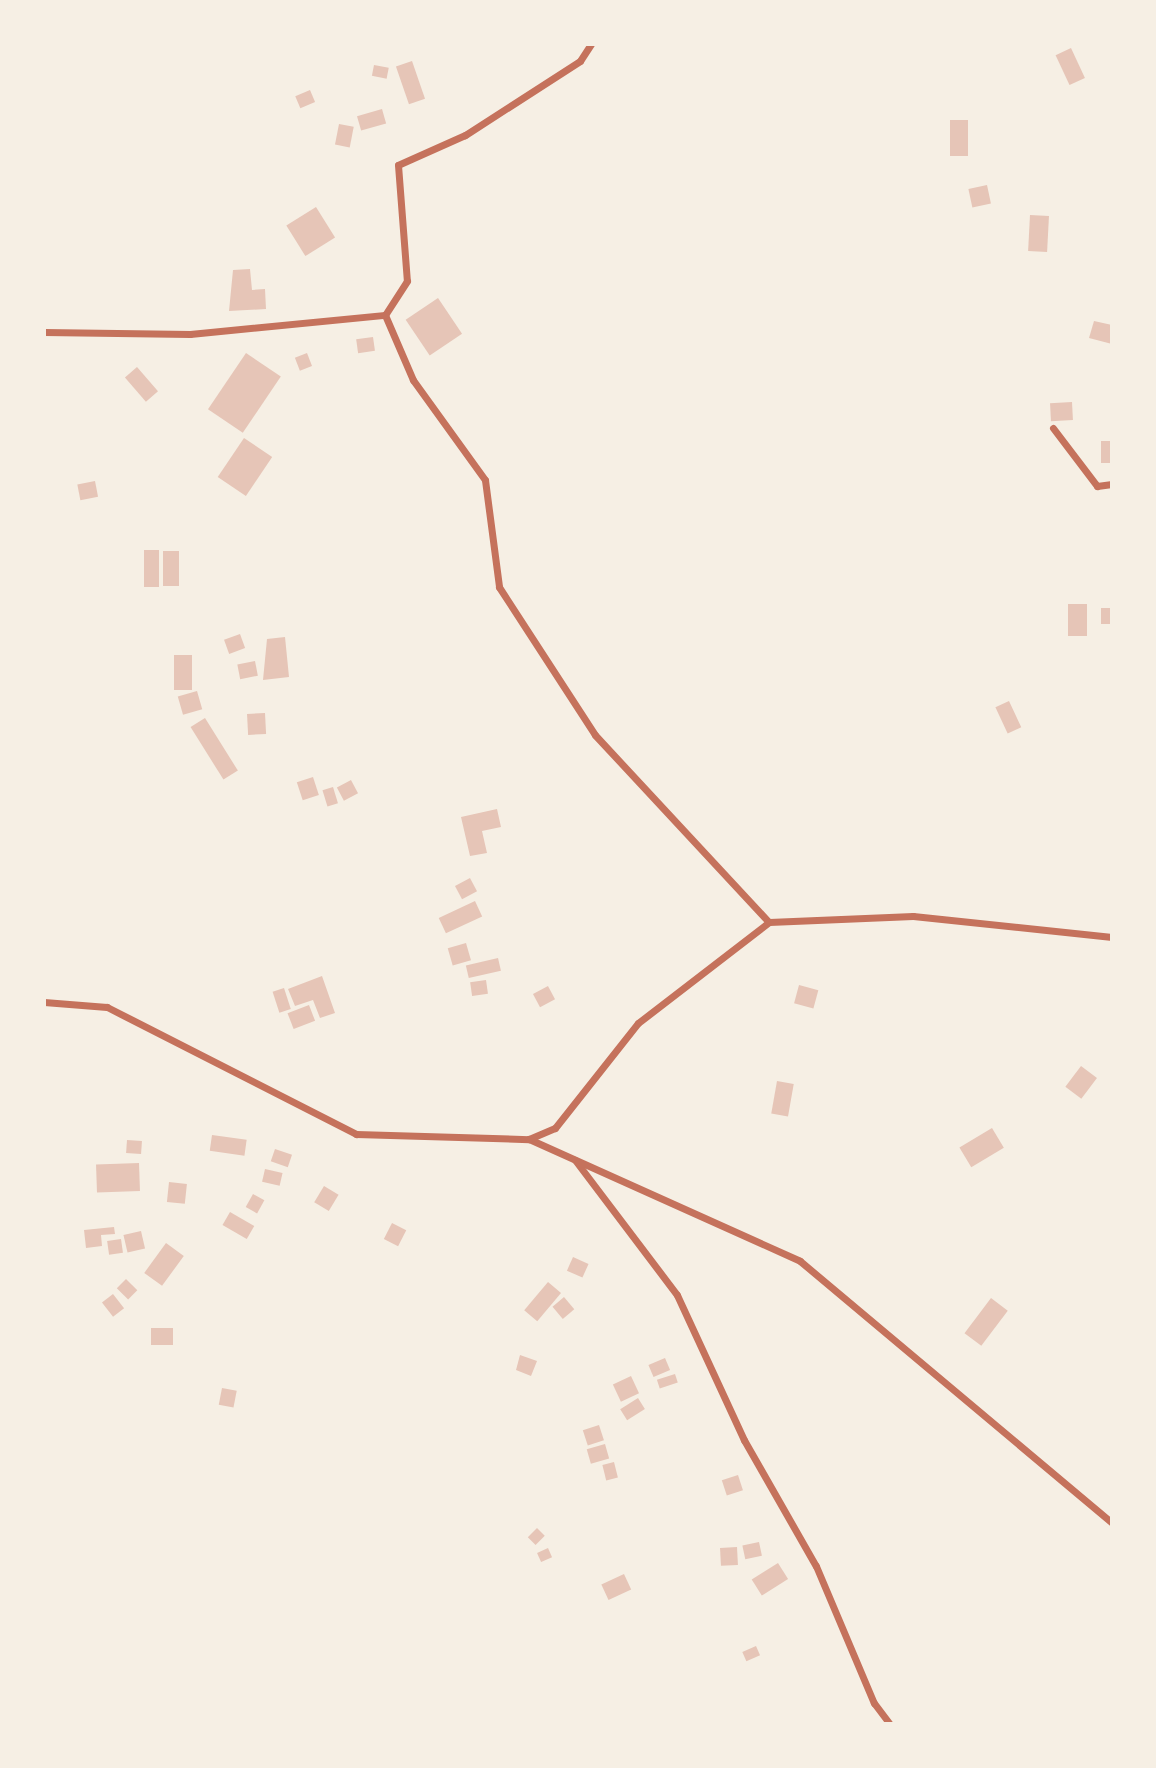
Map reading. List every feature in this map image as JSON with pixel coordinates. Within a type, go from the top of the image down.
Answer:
[{"type":"street","points":[[385,315],[407,281],[398,165],[465,135],[580,61],[591,44]]},
{"type":"street","points":[[44,332],[190,334],[385,315]]},
{"type":"street","points":[[385,315],[412,380],[485,480],[499,587],[595,735],[769,922]]},
{"type":"street","points":[[1053,428],[1097,486],[1112,484]]},
{"type":"street","points":[[529,1139],[555,1128],[638,1023],[769,922],[913,916],[1112,937]]},
{"type":"street","points":[[44,1002],[107,1007],[356,1134],[529,1139],[800,1261],[1112,1523]]},
{"type":"street","points":[[574,1159],[677,1294],[744,1440],[816,1566],[874,1703],[890,1724]]},
{"type":"building","points":[[1071,48],[1085,78],[1070,85],[1056,55]]},
{"type":"building","points":[[412,61],[425,99],[409,104],[396,67]]},
{"type":"building","points":[[374,65],[389,68],[387,79],[372,76]]},
{"type":"building","points":[[310,90],[315,102],[300,108],[295,96]]},
{"type":"building","points":[[382,109],[386,123],[361,131],[357,116]]},
{"type":"building","points":[[950,120],[968,120],[968,156],[950,156]]},
{"type":"building","points":[[339,124],[354,127],[350,147],[335,145]]},
{"type":"building","points":[[987,185],[991,204],[972,208],[968,189]]},
{"type":"building","points":[[316,207],[335,238],[305,256],[286,226]]},
{"type":"building","points":[[1030,215],[1049,216],[1047,252],[1028,251]]},
{"type":"building","points":[[250,269],[252,290],[265,289],[266,309],[229,311],[233,270]]},
{"type":"building","points":[[438,298],[462,334],[430,355],[406,320]]},
{"type":"building","points":[[1094,321],[1112,325],[1112,344],[1089,338]]},
{"type":"building","points":[[373,337],[375,351],[358,353],[356,339]]},
{"type":"building","points":[[246,353],[281,376],[243,433],[208,409]]},
{"type":"building","points":[[307,353],[312,366],[300,371],[295,358]]},
{"type":"building","points":[[137,367],[158,391],[146,402],[125,377]]},
{"type":"building","points":[[1072,402],[1073,420],[1051,421],[1050,403]]},
{"type":"building","points":[[244,438],[272,457],[246,496],[218,477]]},
{"type":"building","points":[[1101,441],[1112,441],[1112,463],[1101,463]]},
{"type":"building","points":[[95,481],[98,497],[80,500],[77,484]]},
{"type":"building","points":[[144,550],[159,550],[159,587],[144,587]]},
{"type":"building","points":[[163,551],[179,551],[179,586],[163,586]]},
{"type":"building","points":[[1068,604],[1087,604],[1087,636],[1068,636]]},
{"type":"building","points":[[1101,608],[1112,608],[1112,624],[1101,624]]},
{"type":"building","points":[[240,634],[245,648],[229,654],[224,640]]},
{"type":"building","points":[[285,637],[289,677],[263,680],[267,639]]},
{"type":"building","points":[[174,655],[192,655],[192,690],[174,690]]},
{"type":"building","points":[[255,661],[258,676],[240,679],[237,664]]},
{"type":"building","points":[[197,691],[202,709],[183,715],[178,697]]},
{"type":"building","points":[[1009,701],[1021,727],[1008,734],[995,707]]},
{"type":"building","points":[[265,713],[266,734],[248,735],[247,714]]},
{"type":"building","points":[[205,718],[238,771],[223,780],[191,727]]},
{"type":"building","points":[[313,777],[319,795],[303,800],[297,782]]},
{"type":"building","points":[[351,780],[358,793],[344,801],[337,788]]},
{"type":"building","points":[[333,787],[338,803],[327,806],[322,790]]},
{"type":"building","points":[[497,809],[501,827],[482,831],[487,853],[470,856],[461,817]]},
{"type":"building","points":[[470,878],[477,891],[462,899],[455,886]]},
{"type":"building","points":[[475,901],[482,916],[446,933],[439,918]]},
{"type":"building","points":[[466,943],[471,960],[453,966],[448,948]]},
{"type":"building","points":[[498,958],[501,971],[469,978],[466,965]]},
{"type":"building","points":[[322,976],[335,1013],[320,1018],[313,1000],[295,1006],[288,989]]},
{"type":"building","points":[[486,980],[488,994],[472,996],[470,982]]},
{"type":"building","points":[[799,985],[818,990],[813,1009],[794,1003]]},
{"type":"building","points":[[548,986],[555,999],[540,1007],[533,994]]},
{"type":"building","points":[[284,988],[291,1009],[279,1013],[273,992]]},
{"type":"building","points":[[309,1005],[315,1021],[294,1029],[288,1013]]},
{"type":"building","points":[[1081,1066],[1097,1078],[1081,1099],[1065,1087]]},
{"type":"building","points":[[777,1081],[794,1084],[788,1116],[771,1113]]},
{"type":"building","points":[[992,1128],[1004,1148],[971,1167],[959,1148]]},
{"type":"building","points":[[212,1135],[247,1140],[244,1156],[210,1151]]},
{"type":"building","points":[[127,1140],[142,1141],[141,1154],[126,1153]]},
{"type":"building","points":[[275,1149],[292,1155],[288,1167],[271,1161]]},
{"type":"building","points":[[139,1163],[140,1191],[97,1192],[96,1165]]},
{"type":"building","points":[[265,1169],[283,1173],[280,1186],[262,1182]]},
{"type":"building","points":[[169,1182],[187,1184],[185,1204],[167,1202]]},
{"type":"building","points":[[324,1186],[339,1195],[329,1211],[314,1202]]},
{"type":"building","points":[[253,1194],[264,1200],[257,1213],[246,1207]]},
{"type":"building","points":[[230,1212],[254,1226],[247,1239],[222,1225]]},
{"type":"building","points":[[392,1223],[406,1230],[398,1246],[384,1239]]},
{"type":"building","points":[[114,1227],[115,1234],[101,1235],[102,1246],[86,1248],[84,1230]]},
{"type":"building","points":[[141,1231],[145,1249],[128,1253],[123,1235]]},
{"type":"building","points":[[121,1239],[123,1253],[109,1255],[107,1241]]},
{"type":"building","points":[[166,1243],[184,1256],[162,1286],[144,1273]]},
{"type":"building","points":[[573,1257],[589,1264],[582,1278],[567,1271]]},
{"type":"building","points":[[126,1279],[137,1290],[128,1300],[117,1288]]},
{"type":"building","points":[[548,1282],[561,1293],[537,1321],[524,1310]]},
{"type":"building","points":[[113,1294],[124,1308],[113,1317],[102,1303]]},
{"type":"building","points":[[564,1297],[574,1309],[563,1319],[553,1307]]},
{"type":"building","points":[[991,1298],[1008,1311],[981,1346],[965,1333]]},
{"type":"building","points":[[151,1328],[173,1328],[173,1345],[151,1345]]},
{"type":"building","points":[[520,1355],[537,1361],[531,1376],[516,1370]]},
{"type":"building","points":[[665,1358],[670,1370],[654,1377],[648,1365]]},
{"type":"building","points":[[675,1374],[678,1383],[660,1388],[657,1380]]},
{"type":"building","points":[[631,1376],[639,1393],[621,1402],[613,1384]]},
{"type":"building","points":[[222,1388],[237,1391],[233,1408],[219,1405]]},
{"type":"building","points":[[638,1398],[645,1409],[627,1420],[620,1409]]},
{"type":"building","points":[[599,1425],[604,1440],[588,1445],[583,1430]]},
{"type":"building","points":[[605,1444],[609,1458],[591,1464],[587,1449]]},
{"type":"building","points":[[614,1462],[618,1478],[606,1480],[602,1465]]},
{"type":"building","points":[[738,1475],[743,1490],[727,1495],[722,1480]]},
{"type":"building","points":[[537,1528],[545,1536],[536,1545],[528,1537]]},
{"type":"building","points":[[759,1542],[762,1556],[745,1559],[742,1546]]},
{"type":"building","points":[[737,1547],[738,1565],[721,1566],[720,1548]]},
{"type":"building","points":[[548,1548],[552,1557],[541,1562],[537,1553]]},
{"type":"building","points":[[778,1563],[788,1579],[762,1596],[752,1579]]},
{"type":"building","points":[[624,1574],[631,1589],[609,1600],[601,1585]]},
{"type":"building","points":[[756,1646],[760,1655],[746,1661],[742,1652]]}]
